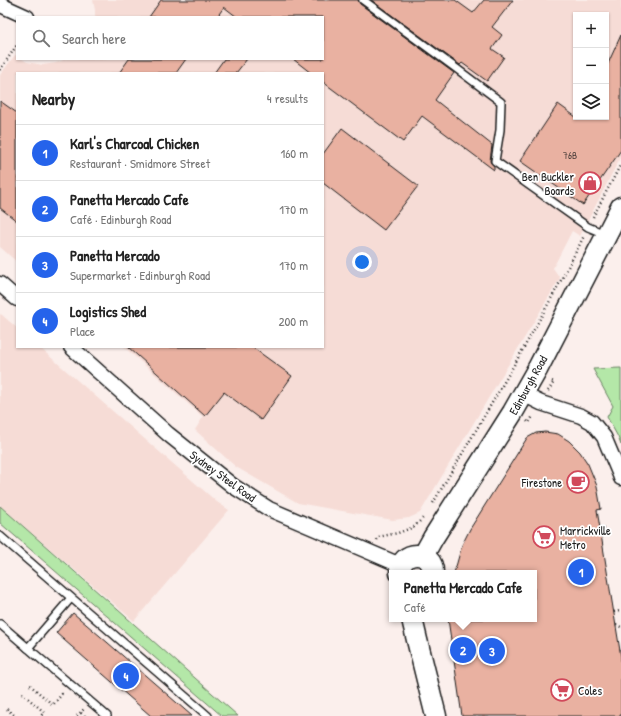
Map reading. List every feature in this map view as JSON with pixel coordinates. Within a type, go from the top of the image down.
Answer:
[{"type":"street","points":[[0,3],[5,7],[25,16]]},
{"type":"street","name":"Edinburgh Road","points":[[428,565],[433,538],[509,418],[538,368],[597,230],[621,207]]},
{"type":"street","points":[[0,284],[16,298]]},
{"type":"street","name":"Sydney Steel Road","points":[[71,348],[168,434],[233,486],[269,509],[372,553],[400,569]]},
{"type":"street","points":[[523,394],[541,403],[581,416],[592,422],[604,436],[621,478]]},
{"type":"street","points":[[400,569],[403,560],[412,555],[418,555],[428,565]]},
{"type":"street","points":[[413,622],[436,716]]},
{"type":"lane","points":[[363,0],[501,102],[500,130],[494,161],[597,230]]},
{"type":"lane","points":[[0,536],[208,716]]},
{"type":"lane","points":[[28,648],[71,598]]},
{"type":"lane","points":[[0,624],[107,716]]},
{"type":"path","points":[[0,70],[16,46]]},
{"type":"path","points":[[432,503],[494,400],[560,284],[597,230],[621,164]]},
{"type":"path","points":[[372,553],[378,537],[398,533],[414,527],[424,517]]},
{"type":"path","points":[[600,529],[607,529]]},
{"type":"path","points":[[614,612],[620,611]]},
{"type":"path","points":[[616,625],[621,627]]},
{"type":"path","points":[[30,685],[53,705],[62,694],[67,698]]},
{"type":"path","points":[[22,693],[44,712],[41,716]]},
{"type":"path","points":[[77,707],[85,716]]},
{"type":"path","points":[[7,710],[16,716]]},
{"type":"shaded area","points":[[93,0],[621,0],[621,156],[580,236],[572,231],[553,268],[560,278],[420,513],[409,518],[393,520],[298,503],[236,467],[195,430],[203,417],[125,348],[324,348],[324,72],[16,72],[16,261],[0,247],[0,75],[15,55],[16,60],[24,60],[43,65],[64,60],[324,60],[324,16],[95,16]]},
{"type":"shaded area","points":[[0,314],[16,327],[16,348],[40,348],[217,502],[229,510],[134,621],[0,506]]},
{"type":"green space","points":[[621,368],[621,445],[607,417],[613,406],[593,369]]},
{"type":"green space","points":[[0,506],[238,716],[222,716],[0,523]]},
{"type":"building","points":[[161,0],[358,0],[360,4],[454,73],[435,100],[492,145],[490,161],[494,166],[494,170],[422,116],[403,142],[324,83],[324,72],[310,72],[294,60],[324,60],[324,16],[236,16],[224,7],[218,16],[150,16]]},
{"type":"building","points":[[371,0],[455,0],[473,13],[484,0],[513,0],[492,27],[502,35],[492,49],[504,57],[487,81],[462,63],[460,65]]},
{"type":"building","points":[[621,35],[621,150],[583,205],[520,161],[558,104],[573,115],[573,120],[609,120],[609,61]]},
{"type":"building","points":[[128,60],[185,60],[177,72],[120,72]]},
{"type":"building","points":[[223,60],[246,60],[237,72],[215,72]]},
{"type":"building","points":[[0,101],[16,112],[16,220],[0,208]]},
{"type":"building","points":[[342,128],[418,186],[384,230],[324,184],[324,153]]},
{"type":"building","points":[[129,348],[253,348],[292,376],[261,420],[224,392],[205,416]]},
{"type":"building","name":"Marrickville Metro","points":[[545,432],[558,434],[569,441],[580,452],[588,464],[597,486],[601,509],[597,510],[621,657],[621,716],[462,716],[448,622],[537,622],[537,570],[455,570],[462,545],[470,529],[527,438],[536,433]]},
{"type":"building","points":[[73,613],[192,716],[151,716],[56,633]]},
{"type":"place","name":"Ben Buckler Boards","points":[[590,183]]},
{"type":"place","name":"Firestone","points":[[578,482]]},
{"type":"place","name":"Marrickville Metro","points":[[544,537]]},
{"type":"place","name":"Karl's Charcoal Chicken","points":[[581,572]]},
{"type":"place","name":"Panetta Mercado Cafe","points":[[463,650]]},
{"type":"place","name":"Panetta Mercado","points":[[492,651]]},
{"type":"place","name":"Logistics Shed","points":[[126,676]]},
{"type":"place","name":"Coles","points":[[562,690]]}]
